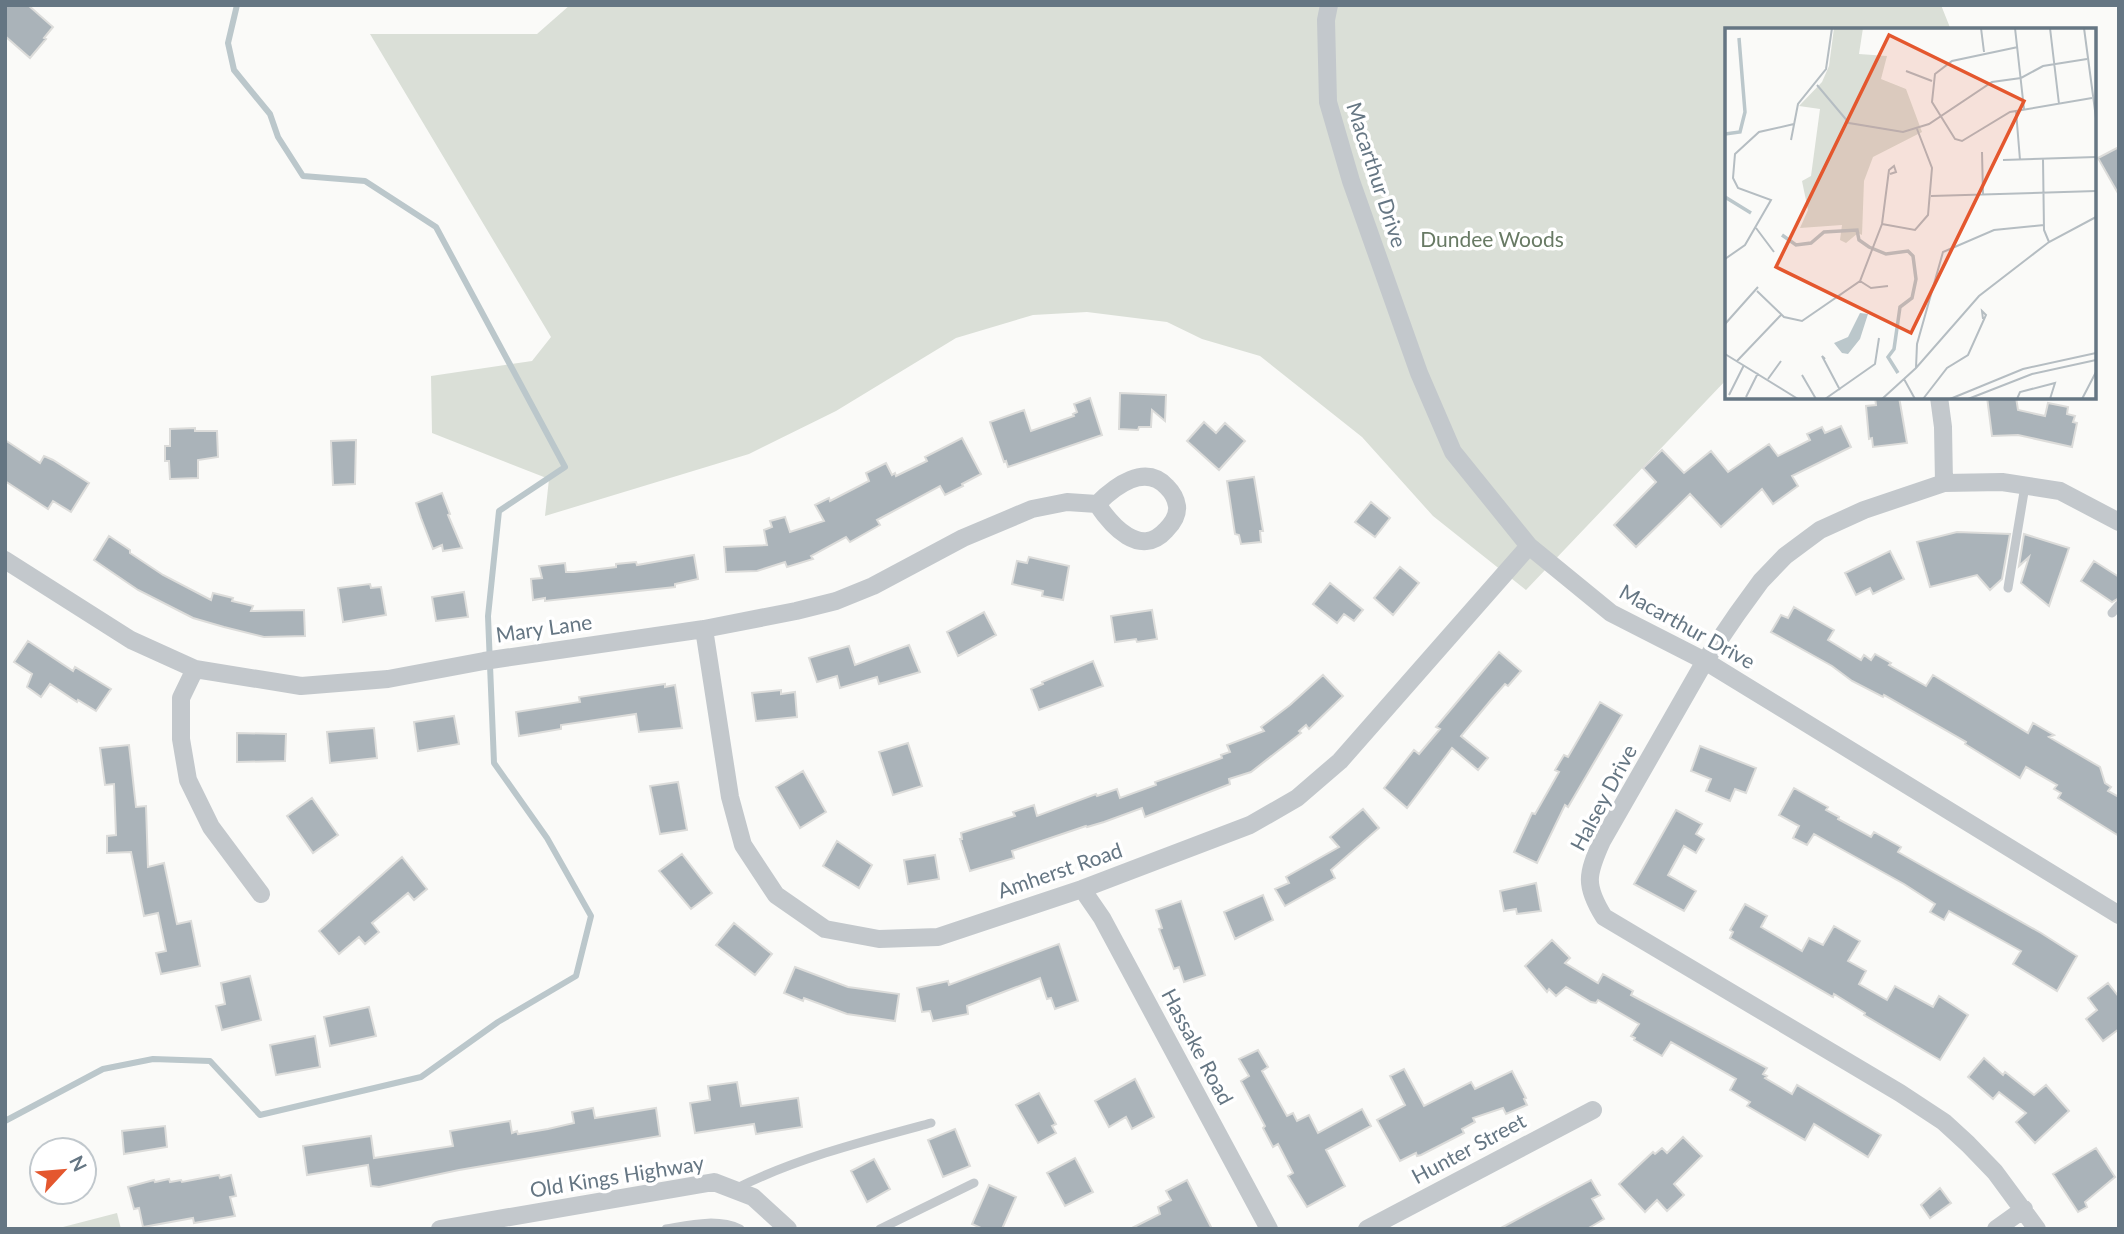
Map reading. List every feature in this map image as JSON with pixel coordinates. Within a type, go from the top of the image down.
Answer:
[{"type":"street","name":"Macarthur Drive","points":[[1329,5],[1326,20],[1328,102],[1351,181],[1419,373],[1453,452],[1529,546],[1611,613],[1705,661],[2119,915]]},
{"type":"street","points":[[1939,399],[1943,428],[1944,483]]},
{"type":"street","name":"Halsey Drive","points":[[2037,1229],[1995,1172],[1944,1122],[1900,1093],[1626,932],[1604,917],[1589,888],[1592,863],[1602,841],[1705,661],[1761,581],[1785,556],[1820,530],[1864,510],[1944,483],[2002,482],[2060,491],[2119,522]]},
{"type":"street","name":"Mary Lane","points":[[5,559],[131,640],[195,669],[301,687],[388,679],[484,661],[704,629],[796,611],[836,601],[873,586],[963,538],[1032,509],[1067,502],[1097,504]]},
{"type":"street","name":"Amherst Road","points":[[704,629],[730,797],[743,845],[776,895],[825,929],[879,939],[938,937],[1082,889],[1250,825],[1297,798],[1340,761],[1529,546]]},
{"type":"street","points":[[195,669],[181,698],[181,739],[188,780],[211,827],[261,894]]},
{"type":"street","name":"Hassake Road","points":[[1082,889],[1102,918],[1269,1229]]},
{"type":"street","name":"Hunter Street","points":[[1367,1229],[1593,1110]]},
{"type":"street","name":"Old Kings Highway","points":[[440,1229],[714,1182],[753,1197],[788,1229]]},
{"type":"street","points":[[1996,1229],[2024,1209]]},
{"type":"lane","points":[[2008,588],[2025,486]]},
{"type":"lane","points":[[733,1189],[769,1172],[836,1148],[930,1123]]},
{"type":"lane","points":[[880,1229],[974,1183]]},
{"type":"lane","points":[[666,1229],[702,1223],[727,1223],[740,1229]]},
{"type":"green space","name":"Dundee Woods","points":[[570,5],[1941,5],[1950,28],[1725,28],[1725,381],[1526,590],[1433,516],[1362,437],[1260,356],[1202,339],[1167,322],[1087,312],[1033,315],[956,338],[836,411],[749,454],[545,516],[549,479],[432,433],[431,376],[532,361],[551,337],[370,34],[537,34]]},
{"type":"green space","points":[[117,1213],[121,1229],[63,1227]]},
{"type":"building","points":[[5,5],[28,5],[53,27],[30,58],[5,36]]},
{"type":"building","points":[[2119,147],[2119,195],[2098,158]]},
{"type":"building","points":[[1120,393],[1166,395],[1165,421],[1152,410],[1151,427],[1139,427],[1138,430],[1119,429]]},
{"type":"building","points":[[1090,398],[1102,435],[1008,467],[1006,461],[1004,462],[990,422],[1024,410],[1031,431],[1074,416],[1077,412],[1074,404]]},
{"type":"building","points":[[1875,399],[1899,399],[1907,443],[1873,447],[1872,438],[1869,439],[1866,406],[1876,405]]},
{"type":"building","points":[[1987,399],[2016,399],[2018,410],[2045,416],[2048,403],[2068,407],[2067,414],[2075,416],[2073,422],[2077,423],[2072,447],[2018,435],[1992,436]]},
{"type":"building","points":[[1204,422],[1216,433],[1225,423],[1245,441],[1219,470],[1187,441]]},
{"type":"building","points":[[1841,426],[1851,447],[1792,476],[1798,486],[1773,504],[1762,489],[1721,527],[1690,494],[1636,547],[1614,525],[1656,482],[1643,468],[1662,450],[1684,473],[1711,451],[1728,472],[1769,444],[1778,456],[1810,440],[1807,434],[1822,427],[1825,433]]},
{"type":"building","points":[[195,428],[195,431],[217,431],[218,457],[198,460],[198,478],[170,479],[169,461],[165,461],[165,446],[170,446],[170,429]]},
{"type":"building","points":[[962,438],[981,474],[962,484],[963,486],[945,495],[940,486],[877,520],[880,525],[850,542],[846,537],[811,556],[813,559],[787,567],[785,562],[757,571],[726,572],[724,547],[767,545],[764,530],[772,527],[770,521],[785,517],[790,532],[824,521],[815,505],[829,498],[830,501],[869,481],[866,473],[886,463],[892,475],[895,473],[896,476],[927,461],[925,457]]},
{"type":"building","points":[[5,440],[40,463],[44,456],[89,483],[71,512],[53,501],[48,509],[5,481]]},
{"type":"building","points":[[356,440],[355,484],[333,485],[331,441]]},
{"type":"building","points":[[1254,477],[1263,531],[1260,531],[1261,542],[1241,544],[1239,535],[1235,534],[1227,481]]},
{"type":"building","points":[[442,493],[462,548],[443,551],[442,545],[433,549],[421,518],[416,503]]},
{"type":"building","points":[[1371,502],[1390,518],[1375,537],[1355,522]]},
{"type":"building","points":[[1957,532],[2010,534],[2002,579],[1990,590],[1977,575],[1930,587],[1917,542]]},
{"type":"building","points":[[2024,534],[2069,548],[2049,606],[2021,583],[2029,557],[2019,566]]},
{"type":"building","points":[[109,536],[163,575],[211,600],[213,593],[253,606],[251,611],[304,610],[305,636],[264,637],[224,627],[193,618],[138,590],[94,560]]},
{"type":"building","points":[[1890,551],[1904,579],[1873,594],[1870,588],[1856,595],[1845,573]]},
{"type":"building","points":[[694,555],[698,579],[675,584],[675,587],[533,600],[531,579],[542,578],[539,566],[565,563],[566,572],[574,572]]},
{"type":"building","points":[[1029,557],[1069,566],[1063,600],[1042,596],[1043,591],[1012,584],[1017,561],[1027,563]]},
{"type":"building","points":[[2094,561],[2119,577],[2119,598],[2112,602],[2081,581]]},
{"type":"building","points":[[1400,567],[1419,583],[1393,615],[1374,598]]},
{"type":"building","points":[[1330,583],[1363,610],[1354,621],[1344,614],[1337,623],[1313,604]]},
{"type":"building","points":[[370,584],[371,588],[381,587],[386,615],[343,622],[338,588]]},
{"type":"building","points":[[464,592],[468,617],[436,621],[432,597]]},
{"type":"building","points":[[1794,607],[1834,630],[1828,640],[1861,660],[1864,655],[1871,660],[1875,654],[1926,686],[1933,675],[2028,733],[2033,723],[2054,735],[2049,737],[2100,767],[2105,783],[2111,787],[2108,791],[2119,797],[2119,836],[2058,798],[2061,793],[2054,789],[2057,785],[2026,767],[2020,778],[1965,744],[1966,742],[1884,695],[1883,697],[1852,681],[1832,666],[1771,632],[1781,615],[1788,618]]},
{"type":"building","points":[[1152,610],[1157,639],[1115,642],[1111,616]]},
{"type":"building","points":[[984,612],[996,635],[958,656],[947,632]]},
{"type":"building","points":[[28,641],[73,671],[75,667],[111,689],[96,711],[50,684],[41,697],[27,687],[32,674],[14,662]]},
{"type":"building","points":[[909,645],[920,672],[879,684],[877,677],[840,688],[837,676],[817,682],[809,658],[849,646],[855,665]]},
{"type":"building","points":[[1499,652],[1521,671],[1508,686],[1505,684],[1461,736],[1488,758],[1478,770],[1452,748],[1407,808],[1384,788],[1414,750],[1419,754],[1440,729],[1436,727]]},
{"type":"building","points":[[1093,661],[1103,686],[1039,710],[1031,689]]},
{"type":"building","points":[[1323,675],[1343,696],[1309,729],[1306,725],[1299,731],[1301,733],[1251,772],[1229,779],[1230,784],[1145,817],[1142,808],[1086,826],[1012,851],[1014,858],[970,871],[960,839],[961,833],[1015,816],[1013,812],[1034,805],[1037,816],[1117,789],[1120,798],[1156,785],[1155,782],[1222,758],[1221,755],[1230,752],[1227,745],[1264,731],[1261,727]]},
{"type":"building","points":[[665,684],[665,687],[675,685],[682,728],[639,732],[636,714],[561,725],[561,729],[519,736],[516,712],[580,702],[579,697]]},
{"type":"building","points":[[781,690],[781,694],[795,692],[797,717],[756,721],[752,693]]},
{"type":"building","points":[[1600,702],[1622,715],[1568,807],[1565,805],[1537,863],[1514,852],[1532,813],[1535,814],[1559,772],[1555,770],[1564,755],[1568,757]]},
{"type":"building","points":[[454,716],[459,744],[418,751],[414,722]]},
{"type":"building","points":[[374,728],[377,758],[330,763],[327,732]]},
{"type":"building","points":[[237,733],[286,734],[285,761],[237,762]]},
{"type":"building","points":[[908,743],[922,786],[893,795],[879,752]]},
{"type":"building","points":[[129,745],[136,807],[146,806],[148,867],[164,863],[177,924],[191,921],[200,966],[161,974],[156,953],[166,951],[158,913],[144,916],[131,852],[107,853],[107,836],[116,835],[114,784],[105,785],[100,748]]},
{"type":"building","points":[[1700,746],[1756,768],[1746,793],[1735,789],[1730,801],[1706,791],[1711,779],[1691,771]]},
{"type":"building","points":[[803,771],[826,812],[800,828],[776,787]]},
{"type":"building","points":[[678,782],[687,830],[660,834],[650,786]]},
{"type":"building","points":[[1794,788],[1828,807],[1826,810],[1839,817],[1838,819],[1871,837],[1874,832],[1901,847],[1898,852],[2077,956],[2057,991],[2013,964],[2021,951],[1949,911],[1944,920],[1930,912],[1935,904],[1814,834],[1807,845],[1793,838],[1799,826],[1779,815]]},
{"type":"building","points":[[312,798],[338,835],[313,853],[287,816]]},
{"type":"building","points":[[1363,809],[1379,828],[1331,870],[1335,878],[1285,906],[1275,889],[1289,883],[1286,877],[1339,847],[1330,837]]},
{"type":"building","points":[[1676,810],[1702,824],[1696,834],[1704,839],[1696,853],[1684,846],[1668,875],[1696,891],[1684,911],[1634,884]]},
{"type":"building","points":[[837,841],[872,865],[859,888],[823,866]]},
{"type":"building","points":[[682,854],[712,893],[691,909],[659,871]]},
{"type":"building","points":[[935,855],[939,879],[908,884],[904,860]]},
{"type":"building","points":[[402,857],[427,889],[414,900],[408,893],[372,923],[379,932],[365,944],[359,937],[339,954],[319,931]]},
{"type":"building","points":[[1536,883],[1541,911],[1517,914],[1516,909],[1504,911],[1500,891]]},
{"type":"building","points":[[1263,895],[1273,920],[1235,939],[1224,912]]},
{"type":"building","points":[[1181,901],[1205,975],[1184,982],[1179,967],[1174,969],[1159,929],[1162,928],[1156,910]]},
{"type":"building","points":[[1745,904],[1767,916],[1761,927],[1802,951],[1809,938],[1823,945],[1834,926],[1860,941],[1848,961],[1866,971],[1859,984],[1887,1000],[1895,986],[1933,1007],[1939,996],[1968,1015],[1940,1060],[1834,994],[1833,997],[1730,938],[1733,932],[1730,930]]},
{"type":"building","points":[[734,923],[772,954],[755,975],[716,945]]},
{"type":"building","points":[[1552,940],[1570,958],[1565,963],[1598,983],[1603,974],[1633,991],[1631,995],[1767,1068],[1763,1074],[1767,1076],[1765,1078],[1792,1094],[1797,1085],[1881,1135],[1868,1157],[1814,1124],[1805,1140],[1747,1106],[1750,1102],[1730,1090],[1736,1079],[1671,1042],[1662,1056],[1634,1040],[1631,1036],[1639,1024],[1598,1000],[1596,1003],[1591,1002],[1566,987],[1556,996],[1549,989],[1547,992],[1525,966]]},
{"type":"building","points":[[1059,944],[1078,1001],[1055,1009],[1051,998],[1047,999],[1040,978],[967,1006],[968,1014],[933,1021],[930,1011],[922,1012],[917,988],[948,981],[949,985]]},
{"type":"building","points":[[795,967],[848,987],[899,994],[895,1021],[847,1014],[784,993]]},
{"type":"building","points":[[250,976],[261,1020],[222,1030],[216,1006],[225,1004],[221,983]]},
{"type":"building","points":[[2108,983],[2119,997],[2119,1029],[2103,1041],[2086,1019],[2097,1010],[2088,998]]},
{"type":"building","points":[[369,1007],[376,1036],[330,1046],[324,1017]]},
{"type":"building","points":[[315,1036],[320,1067],[276,1075],[270,1045]]},
{"type":"building","points":[[1258,1050],[1268,1067],[1262,1071],[1287,1116],[1293,1113],[1297,1121],[1309,1115],[1318,1133],[1362,1109],[1371,1126],[1326,1150],[1345,1186],[1307,1207],[1288,1176],[1293,1173],[1278,1144],[1273,1147],[1241,1081],[1249,1076],[1239,1059]]},
{"type":"building","points":[[1984,1058],[2003,1075],[2005,1072],[2034,1095],[2046,1085],[2069,1111],[2035,1143],[2016,1122],[2026,1113],[1999,1092],[1993,1099],[1968,1077]]},
{"type":"building","points":[[1404,1069],[1424,1106],[1471,1082],[1475,1089],[1512,1071],[1527,1105],[1506,1114],[1503,1108],[1473,1118],[1475,1122],[1462,1129],[1464,1133],[1421,1155],[1417,1156],[1416,1153],[1400,1161],[1377,1120],[1405,1105],[1390,1076]]},
{"type":"building","points":[[1135,1079],[1154,1117],[1132,1129],[1126,1117],[1109,1127],[1095,1101]]},
{"type":"building","points":[[737,1082],[741,1106],[798,1098],[802,1127],[756,1134],[754,1124],[695,1133],[690,1103],[710,1100],[708,1086]]},
{"type":"building","points":[[1039,1093],[1056,1124],[1052,1126],[1056,1133],[1038,1143],[1016,1105]]},
{"type":"building","points":[[593,1108],[595,1118],[656,1108],[660,1136],[459,1170],[379,1187],[371,1186],[368,1165],[307,1175],[303,1146],[371,1136],[374,1158],[453,1146],[450,1131],[510,1121],[512,1133],[548,1129],[574,1123],[572,1112]]},
{"type":"building","points":[[165,1126],[167,1147],[124,1154],[122,1131]]},
{"type":"building","points":[[955,1129],[970,1166],[943,1177],[928,1140]]},
{"type":"building","points":[[1683,1137],[1702,1156],[1674,1184],[1684,1195],[1667,1211],[1657,1200],[1645,1212],[1619,1184],[1653,1152],[1655,1154],[1662,1148],[1667,1153]]},
{"type":"building","points":[[2096,1148],[2115,1177],[2085,1202],[2087,1207],[2078,1212],[2053,1174]]},
{"type":"building","points":[[1075,1158],[1093,1192],[1065,1206],[1047,1173]]},
{"type":"building","points":[[874,1159],[890,1189],[867,1202],[851,1171]]},
{"type":"building","points":[[219,1175],[220,1178],[231,1175],[236,1196],[230,1197],[235,1216],[194,1223],[193,1218],[143,1227],[139,1208],[134,1209],[128,1187],[154,1180],[182,1182]]},
{"type":"building","points":[[1187,1180],[1212,1229],[1130,1229],[1160,1214],[1158,1207],[1171,1200],[1166,1191]]},
{"type":"building","points":[[1591,1180],[1600,1195],[1592,1199],[1604,1219],[1587,1229],[1499,1229]]},
{"type":"building","points":[[989,1185],[1016,1197],[1002,1229],[983,1229],[972,1224]]},
{"type":"building","points":[[1940,1188],[1951,1203],[1930,1218],[1921,1205]]},
{"type":"waterway","points":[[5,1121],[103,1069],[153,1059],[210,1061],[260,1115],[421,1077],[498,1022],[576,976],[591,916],[547,838],[494,763],[488,616],[499,511],[565,467],[436,227],[365,181],[303,176],[278,137],[270,114],[234,70],[228,43],[237,5]]}]
